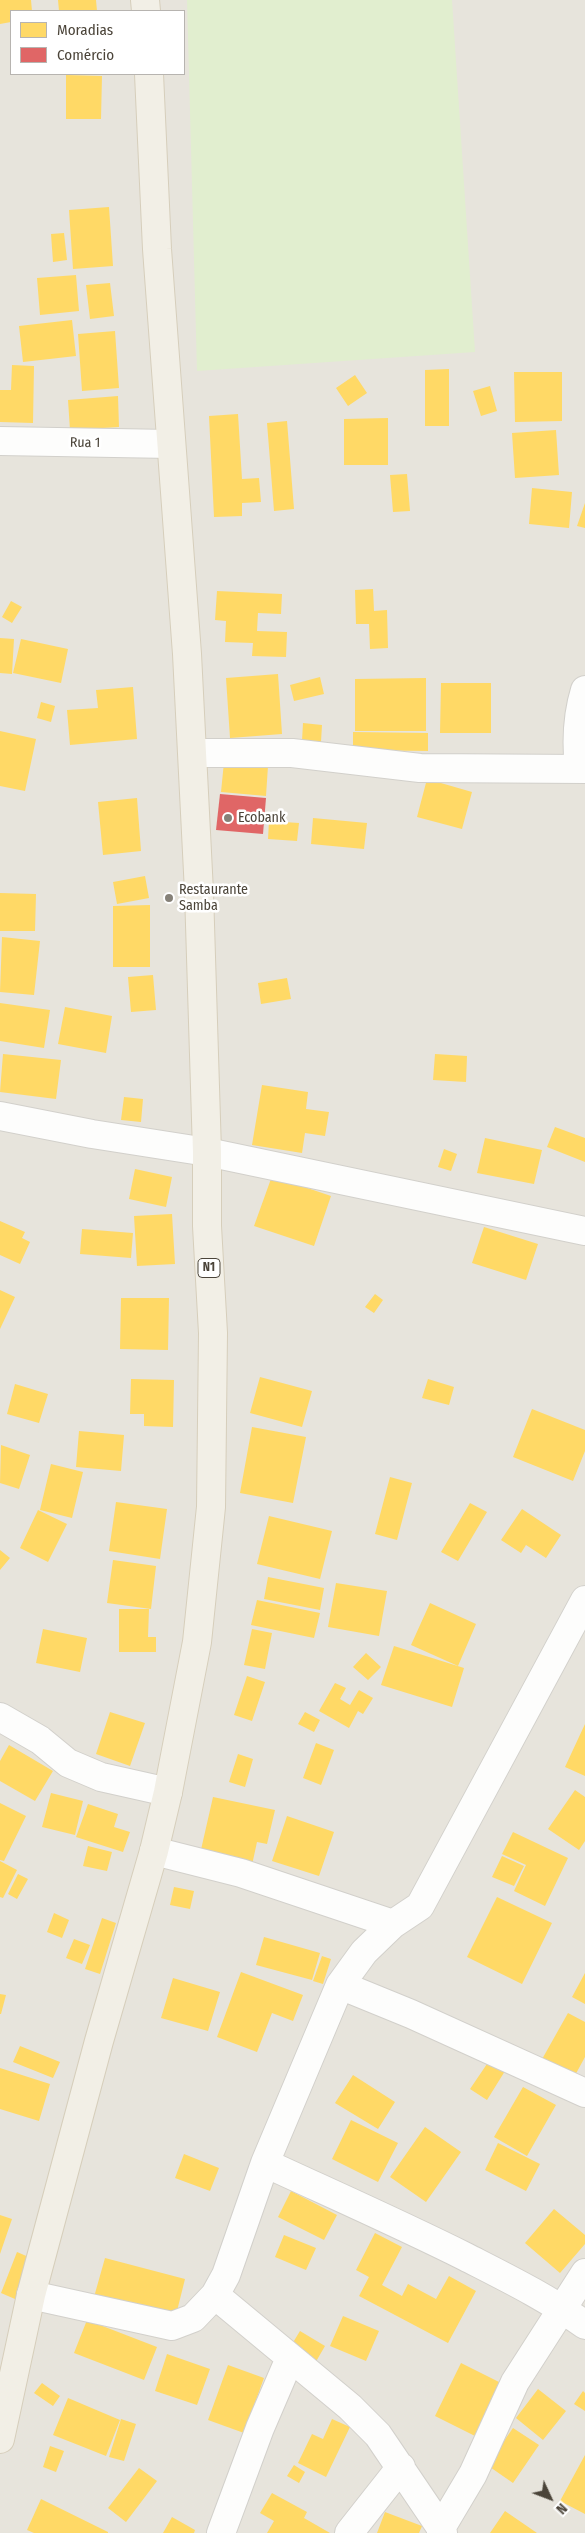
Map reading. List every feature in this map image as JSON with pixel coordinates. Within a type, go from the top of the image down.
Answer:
[{"type":"main road","name":"N1","points":[[0,2439],[31,2295],[99,2040],[154,1851],[168,1792],[197,1642],[211,1507],[213,1333],[207,1226],[207,1152],[193,753],[157,249],[149,75]]},
{"type":"street","name":"Rua 1","points":[[0,442],[171,444]]},
{"type":"street","points":[[193,753],[292,753],[420,768],[582,768],[577,734],[585,690]]},
{"type":"street","points":[[0,1116],[92,1134],[207,1152],[585,1231]]},
{"type":"street","points":[[31,2295],[172,2326],[193,2318],[215,2295],[226,2275],[265,2163],[340,1985],[364,1952],[393,1924],[420,1906],[585,1600]]},
{"type":"street","points":[[0,1717],[40,1740],[68,1763],[101,1777],[168,1792]]},
{"type":"street","points":[[154,1851],[241,1873],[393,1924]]},
{"type":"street","points":[[340,1985],[411,2014],[585,2093]]},
{"type":"street","points":[[265,2163],[394,2221],[561,2308],[585,2325]]},
{"type":"street","points":[[215,2295],[357,2414],[378,2435],[442,2531],[473,2474],[515,2382],[585,2273]]},
{"type":"street","points":[[220,2533],[260,2428],[290,2358]]},
{"type":"street","points":[[349,2533],[401,2467]]},
{"type":"shaded area","points":[[0,0],[585,0],[585,2533],[0,2533]]},
{"type":"green space","points":[[187,0],[452,0],[475,352],[197,371]]},
{"type":"building: Moradias","points":[[0,0],[31,0],[32,10],[10,10],[10,22],[0,24]]},
{"type":"building: Moradias","points":[[58,0],[96,0],[97,10],[59,10]]},
{"type":"building: Moradias","points":[[66,75],[102,76],[101,119],[66,119]]},
{"type":"building: Moradias","points":[[109,207],[113,266],[73,269],[69,210]]},
{"type":"building: Moradias","points":[[64,233],[67,260],[53,262],[51,234]]},
{"type":"building: Moradias","points":[[76,275],[79,311],[40,315],[37,278]]},
{"type":"building: Moradias","points":[[110,283],[114,316],[90,319],[86,285]]},
{"type":"building: Moradias","points":[[72,320],[76,356],[23,362],[19,326]]},
{"type":"building: Moradias","points":[[115,331],[119,388],[82,391],[78,334]]},
{"type":"building: Moradias","points":[[12,365],[34,366],[33,423],[0,422],[0,390],[11,390]]},
{"type":"building: Moradias","points":[[449,369],[449,426],[425,426],[425,370]]},
{"type":"building: Moradias","points":[[514,372],[562,372],[562,421],[515,422]]},
{"type":"building: Moradias","points":[[355,375],[367,393],[348,406],[336,388]]},
{"type":"building: Moradias","points":[[490,386],[497,411],[481,416],[473,391]]},
{"type":"building: Moradias","points":[[118,396],[119,427],[70,430],[68,400]]},
{"type":"building: Moradias","points":[[238,414],[242,479],[259,478],[261,502],[242,503],[242,516],[214,517],[209,416]]},
{"type":"building: Moradias","points":[[388,418],[388,465],[344,465],[344,419]]},
{"type":"building: Moradias","points":[[287,421],[294,509],[274,511],[267,423]]},
{"type":"building: Moradias","points":[[556,430],[559,475],[515,478],[512,433]]},
{"type":"building: Moradias","points":[[407,474],[410,511],[393,512],[390,475]]},
{"type":"building: Moradias","points":[[532,488],[572,492],[569,528],[529,524]]},
{"type":"building: Moradias","points":[[585,503],[585,528],[577,526]]},
{"type":"building: Moradias","points":[[373,589],[374,611],[387,610],[388,648],[370,649],[369,624],[356,624],[355,590]]},
{"type":"building: Moradias","points":[[217,591],[282,594],[281,614],[258,613],[257,631],[287,632],[286,657],[252,656],[253,643],[225,642],[226,621],[215,620]]},
{"type":"building: Moradias","points":[[11,601],[22,607],[12,623],[2,617]]},
{"type":"building: Moradias","points":[[0,638],[14,639],[12,674],[0,673]]},
{"type":"building: Moradias","points":[[21,639],[68,649],[61,683],[13,673]]},
{"type":"building: Moradias","points":[[278,674],[282,734],[230,738],[226,678]]},
{"type":"building: Moradias","points":[[320,677],[324,694],[294,701],[290,685]]},
{"type":"building: Moradias","points":[[426,678],[426,731],[355,731],[355,679]]},
{"type":"building: Moradias","points":[[441,683],[491,683],[491,733],[440,733]]},
{"type":"building: Moradias","points":[[133,687],[137,739],[70,745],[67,710],[98,708],[96,690]]},
{"type":"building: Moradias","points":[[41,702],[55,706],[51,722],[37,718]]},
{"type":"building: Moradias","points":[[303,723],[322,725],[321,742],[302,741]]},
{"type":"building: Moradias","points":[[0,731],[36,739],[25,791],[0,786]]},
{"type":"building: Moradias","points":[[353,732],[428,733],[428,751],[353,750]]},
{"type":"building: Moradias","points":[[224,762],[268,766],[266,796],[221,792]]},
{"type":"building: Moradias","points":[[427,779],[472,792],[462,829],[417,817]]},
{"type":"building: Moradias","points":[[137,798],[141,851],[103,855],[98,802]]},
{"type":"building: Moradias","points":[[313,818],[367,823],[364,849],[311,844]]},
{"type":"building: Moradias","points":[[269,821],[299,823],[297,841],[268,839]]},
{"type":"building: Moradias","points":[[145,876],[149,898],[117,904],[113,882]]},
{"type":"building: Moradias","points":[[0,893],[36,894],[35,931],[0,931]]},
{"type":"building: Moradias","points":[[150,905],[150,967],[113,967],[113,906]]},
{"type":"building: Moradias","points":[[2,937],[40,941],[34,995],[0,992]]},
{"type":"building: Moradias","points":[[153,975],[156,1010],[131,1012],[128,977]]},
{"type":"building: Moradias","points":[[287,978],[291,999],[261,1004],[258,983]]},
{"type":"building: Moradias","points":[[0,1003],[50,1010],[44,1048],[0,1041]]},
{"type":"building: Moradias","points":[[65,1007],[112,1016],[106,1053],[58,1044]]},
{"type":"building: Moradias","points":[[3,1054],[61,1060],[56,1099],[0,1092]]},
{"type":"building: Moradias","points":[[435,1054],[467,1056],[466,1082],[433,1080]]},
{"type":"building: Moradias","points":[[262,1085],[308,1092],[306,1109],[329,1112],[325,1136],[305,1133],[302,1153],[252,1145]]},
{"type":"building: Moradias","points":[[124,1097],[143,1099],[141,1122],[121,1120]]},
{"type":"building: Moradias","points":[[555,1127],[585,1138],[585,1162],[547,1147]]},
{"type":"building: Moradias","points":[[485,1138],[542,1150],[534,1184],[477,1173]]},
{"type":"building: Moradias","points":[[444,1149],[457,1154],[451,1171],[438,1167]]},
{"type":"building: Moradias","points":[[135,1169],[172,1177],[166,1207],[129,1199]]},
{"type":"building: Moradias","points":[[272,1176],[331,1196],[314,1246],[254,1226]]},
{"type":"building: Moradias","points":[[172,1214],[175,1264],[137,1266],[134,1216]]},
{"type":"building: Moradias","points":[[0,1221],[25,1232],[22,1238],[30,1242],[20,1264],[0,1255]]},
{"type":"building: Moradias","points":[[484,1227],[538,1244],[526,1280],[472,1263]]},
{"type":"building: Moradias","points":[[82,1229],[133,1233],[131,1258],[80,1254]]},
{"type":"building: Moradias","points":[[0,1290],[15,1297],[0,1329]]},
{"type":"building: Moradias","points":[[375,1294],[383,1300],[374,1313],[365,1307]]},
{"type":"building: Moradias","points":[[121,1298],[169,1298],[168,1350],[120,1349]]},
{"type":"building: Moradias","points":[[260,1377],[312,1391],[302,1427],[250,1413]]},
{"type":"building: Moradias","points":[[131,1379],[174,1380],[173,1427],[144,1426],[144,1414],[130,1414]]},
{"type":"building: Moradias","points":[[428,1379],[454,1387],[449,1405],[422,1398]]},
{"type":"building: Moradias","points":[[15,1384],[48,1394],[39,1423],[7,1414]]},
{"type":"building: Moradias","points":[[532,1409],[585,1430],[585,1451],[573,1481],[513,1457]]},
{"type":"building: Moradias","points":[[252,1427],[306,1437],[293,1503],[240,1493]]},
{"type":"building: Moradias","points":[[79,1431],[124,1435],[121,1471],[76,1467]]},
{"type":"building: Moradias","points":[[1,1445],[30,1455],[19,1489],[0,1483]]},
{"type":"building: Moradias","points":[[51,1464],[83,1472],[72,1518],[40,1510]]},
{"type":"building: Moradias","points":[[390,1477],[412,1483],[397,1540],[375,1534]]},
{"type":"building: Moradias","points":[[116,1502],[167,1509],[160,1559],[109,1551]]},
{"type":"building: Moradias","points":[[470,1503],[487,1512],[458,1561],[441,1552]]},
{"type":"building: Moradias","points":[[522,1509],[561,1535],[546,1558],[526,1545],[521,1553],[501,1540]]},
{"type":"building: Moradias","points":[[38,1510],[67,1524],[48,1562],[20,1548]]},
{"type":"building: Moradias","points":[[269,1516],[332,1531],[320,1579],[257,1564]]},
{"type":"building: Moradias","points":[[0,1550],[10,1558],[0,1570]]},
{"type":"building: Moradias","points":[[113,1560],[156,1566],[151,1609],[107,1603]]},
{"type":"building: Moradias","points":[[268,1577],[324,1588],[320,1610],[264,1599]]},
{"type":"building: Moradias","points":[[336,1583],[387,1591],[379,1636],[328,1627]]},
{"type":"building: Moradias","points":[[257,1600],[320,1613],[314,1638],[251,1625]]},
{"type":"building: Moradias","points":[[430,1603],[476,1624],[458,1666],[411,1645]]},
{"type":"building: Moradias","points":[[119,1609],[149,1609],[148,1637],[156,1637],[156,1652],[119,1652]]},
{"type":"building: Moradias","points":[[43,1629],[87,1638],[80,1672],[36,1663]]},
{"type":"building: Moradias","points":[[252,1629],[272,1633],[265,1669],[244,1665]]},
{"type":"building: Moradias","points":[[394,1646],[464,1668],[452,1707],[381,1685]]},
{"type":"building: Moradias","points":[[366,1653],[381,1667],[368,1680],[353,1667]]},
{"type":"building: Moradias","points":[[247,1676],[265,1682],[252,1721],[234,1715]]},
{"type":"building: Moradias","points":[[335,1683],[346,1688],[340,1699],[350,1705],[359,1690],[373,1698],[363,1714],[358,1711],[349,1728],[319,1711]]},
{"type":"building: Moradias","points":[[110,1712],[145,1723],[130,1766],[96,1754]]},
{"type":"building: Moradias","points":[[305,1712],[320,1720],[314,1732],[298,1724]]},
{"type":"building: Moradias","points":[[585,1724],[585,1776],[565,1767]]},
{"type":"building: Moradias","points":[[316,1743],[334,1750],[321,1785],[303,1778]]},
{"type":"building: Moradias","points":[[9,1745],[53,1771],[35,1801],[0,1781],[0,1761]]},
{"type":"building: Moradias","points":[[238,1754],[253,1759],[245,1787],[229,1782]]},
{"type":"building: Moradias","points":[[575,1790],[585,1797],[585,1841],[579,1850],[548,1829]]},
{"type":"building: Moradias","points":[[51,1793],[83,1801],[75,1835],[42,1827]]},
{"type":"building: Moradias","points":[[213,1797],[275,1810],[267,1844],[257,1842],[252,1865],[200,1854]]},
{"type":"building: Moradias","points":[[0,1803],[26,1816],[4,1861],[0,1860]]},
{"type":"building: Moradias","points":[[88,1804],[118,1814],[114,1827],[130,1832],[123,1852],[76,1837]]},
{"type":"building: Moradias","points":[[287,1816],[334,1832],[319,1876],[272,1861]]},
{"type":"building: Moradias","points":[[513,1832],[568,1858],[545,1906],[514,1891],[526,1865],[502,1854]]},
{"type":"building: Moradias","points":[[88,1846],[112,1852],[107,1871],[83,1866]]},
{"type":"building: Moradias","points":[[502,1856],[524,1866],[514,1886],[492,1877]]},
{"type":"building: Moradias","points":[[0,1861],[17,1870],[3,1898],[0,1897]]},
{"type":"building: Moradias","points":[[18,1874],[28,1879],[17,1899],[8,1894]]},
{"type":"building: Moradias","points":[[174,1887],[194,1891],[190,1909],[170,1905]]},
{"type":"building: Moradias","points":[[497,1897],[552,1923],[522,1984],[467,1957]]},
{"type":"building: Moradias","points":[[54,1913],[69,1920],[62,1938],[47,1932]]},
{"type":"building: Moradias","points":[[102,1918],[116,1923],[100,1974],[85,1969]]},
{"type":"building: Moradias","points":[[264,1937],[320,1953],[312,1980],[256,1965]]},
{"type":"building: Moradias","points":[[74,1939],[90,1945],[82,1964],[66,1958]]},
{"type":"building: Moradias","points":[[322,1956],[331,1959],[323,1984],[313,1981]]},
{"type":"building: Moradias","points":[[241,1972],[303,1995],[293,2021],[272,2013],[257,2052],[217,2037]]},
{"type":"building: Moradias","points":[[585,1973],[585,2004],[572,1997]]},
{"type":"building: Moradias","points":[[173,1978],[220,1992],[208,2031],[161,2018]]},
{"type":"building: Moradias","points":[[0,1994],[6,1995],[1,2014],[0,2014]]},
{"type":"building: Moradias","points":[[568,2013],[585,2022],[585,2057],[573,2079],[541,2061]]},
{"type":"building: Moradias","points":[[20,2046],[60,2062],[53,2078],[13,2062]]},
{"type":"building: Moradias","points":[[489,2061],[505,2071],[487,2100],[470,2089]]},
{"type":"building: Moradias","points":[[0,2068],[50,2084],[39,2121],[0,2109]]},
{"type":"building: Moradias","points":[[353,2075],[395,2102],[378,2129],[335,2103]]},
{"type":"building: Moradias","points":[[523,2087],[556,2105],[527,2156],[494,2137]]},
{"type":"building: Moradias","points":[[351,2120],[398,2143],[378,2182],[332,2159]]},
{"type":"building: Moradias","points":[[425,2127],[461,2152],[426,2202],[390,2177]]},
{"type":"building: Moradias","points":[[498,2143],[540,2164],[526,2191],[485,2170]]},
{"type":"building: Moradias","points":[[184,2154],[219,2168],[210,2191],[175,2178]]},
{"type":"building: Moradias","points":[[291,2191],[337,2215],[324,2240],[278,2217]]},
{"type":"building: Moradias","points":[[554,2209],[585,2235],[585,2244],[560,2273],[525,2243]]},
{"type":"building: Moradias","points":[[0,2215],[12,2219],[0,2254]]},
{"type":"building: Moradias","points":[[375,2233],[402,2247],[382,2285],[402,2296],[408,2284],[436,2299],[449,2276],[476,2291],[448,2343],[359,2296],[369,2277],[356,2270]]},
{"type":"building: Moradias","points":[[284,2235],[316,2248],[306,2270],[275,2257]]},
{"type":"building: Moradias","points":[[17,2252],[31,2258],[15,2299],[1,2293]]},
{"type":"building: Moradias","points":[[105,2258],[185,2279],[175,2319],[94,2297]]},
{"type":"building: Moradias","points":[[343,2316],[379,2331],[366,2361],[330,2346]]},
{"type":"building: Moradias","points":[[87,2320],[157,2347],[144,2380],[74,2353]]},
{"type":"building: Moradias","points":[[300,2331],[325,2346],[314,2365],[289,2349]]},
{"type":"building: Moradias","points":[[167,2354],[210,2369],[197,2405],[155,2391]]},
{"type":"building: Moradias","points":[[461,2363],[505,2385],[479,2438],[435,2416]]},
{"type":"building: Moradias","points":[[228,2365],[264,2378],[244,2433],[208,2420]]},
{"type":"building: Moradias","points":[[42,2383],[60,2396],[53,2406],[34,2393]]},
{"type":"building: Moradias","points":[[538,2389],[566,2411],[543,2440],[516,2418]]},
{"type":"building: Moradias","points":[[583,2391],[585,2393],[585,2411],[574,2404]]},
{"type":"building: Moradias","points":[[68,2398],[120,2420],[106,2456],[53,2435]]},
{"type":"building: Moradias","points":[[121,2419],[136,2424],[124,2461],[109,2457]]},
{"type":"building: Moradias","points":[[332,2419],[350,2427],[326,2477],[298,2463],[312,2434],[323,2439]]},
{"type":"building: Moradias","points":[[513,2428],[539,2445],[513,2483],[487,2465]]},
{"type":"building: Moradias","points":[[50,2446],[64,2451],[56,2472],[43,2467]]},
{"type":"building: Moradias","points":[[585,2455],[585,2514],[560,2501]]},
{"type":"building: Moradias","points":[[294,2465],[305,2472],[299,2483],[287,2476]]},
{"type":"building: Moradias","points":[[139,2468],[157,2481],[126,2522],[108,2508]]},
{"type":"building: Moradias","points":[[272,2493],[307,2512],[304,2518],[330,2533],[267,2533],[274,2521],[260,2513]]},
{"type":"building: Moradias","points":[[41,2499],[108,2533],[34,2533],[27,2530]]},
{"type":"building: Moradias","points":[[505,2511],[537,2533],[490,2533]]},
{"type":"building: Moradias","points":[[385,2512],[422,2526],[419,2533],[377,2533]]},
{"type":"building: Moradias","points":[[172,2517],[195,2530],[194,2533],[163,2533]]},
{"type":"building: Comércio","points":[[220,794],[266,798],[263,834],[216,830]]},
{"type":"place","name":"Ecobank","points":[[228,818]]},
{"type":"place","name":"Restaurante Samba","points":[[169,898]]}]
